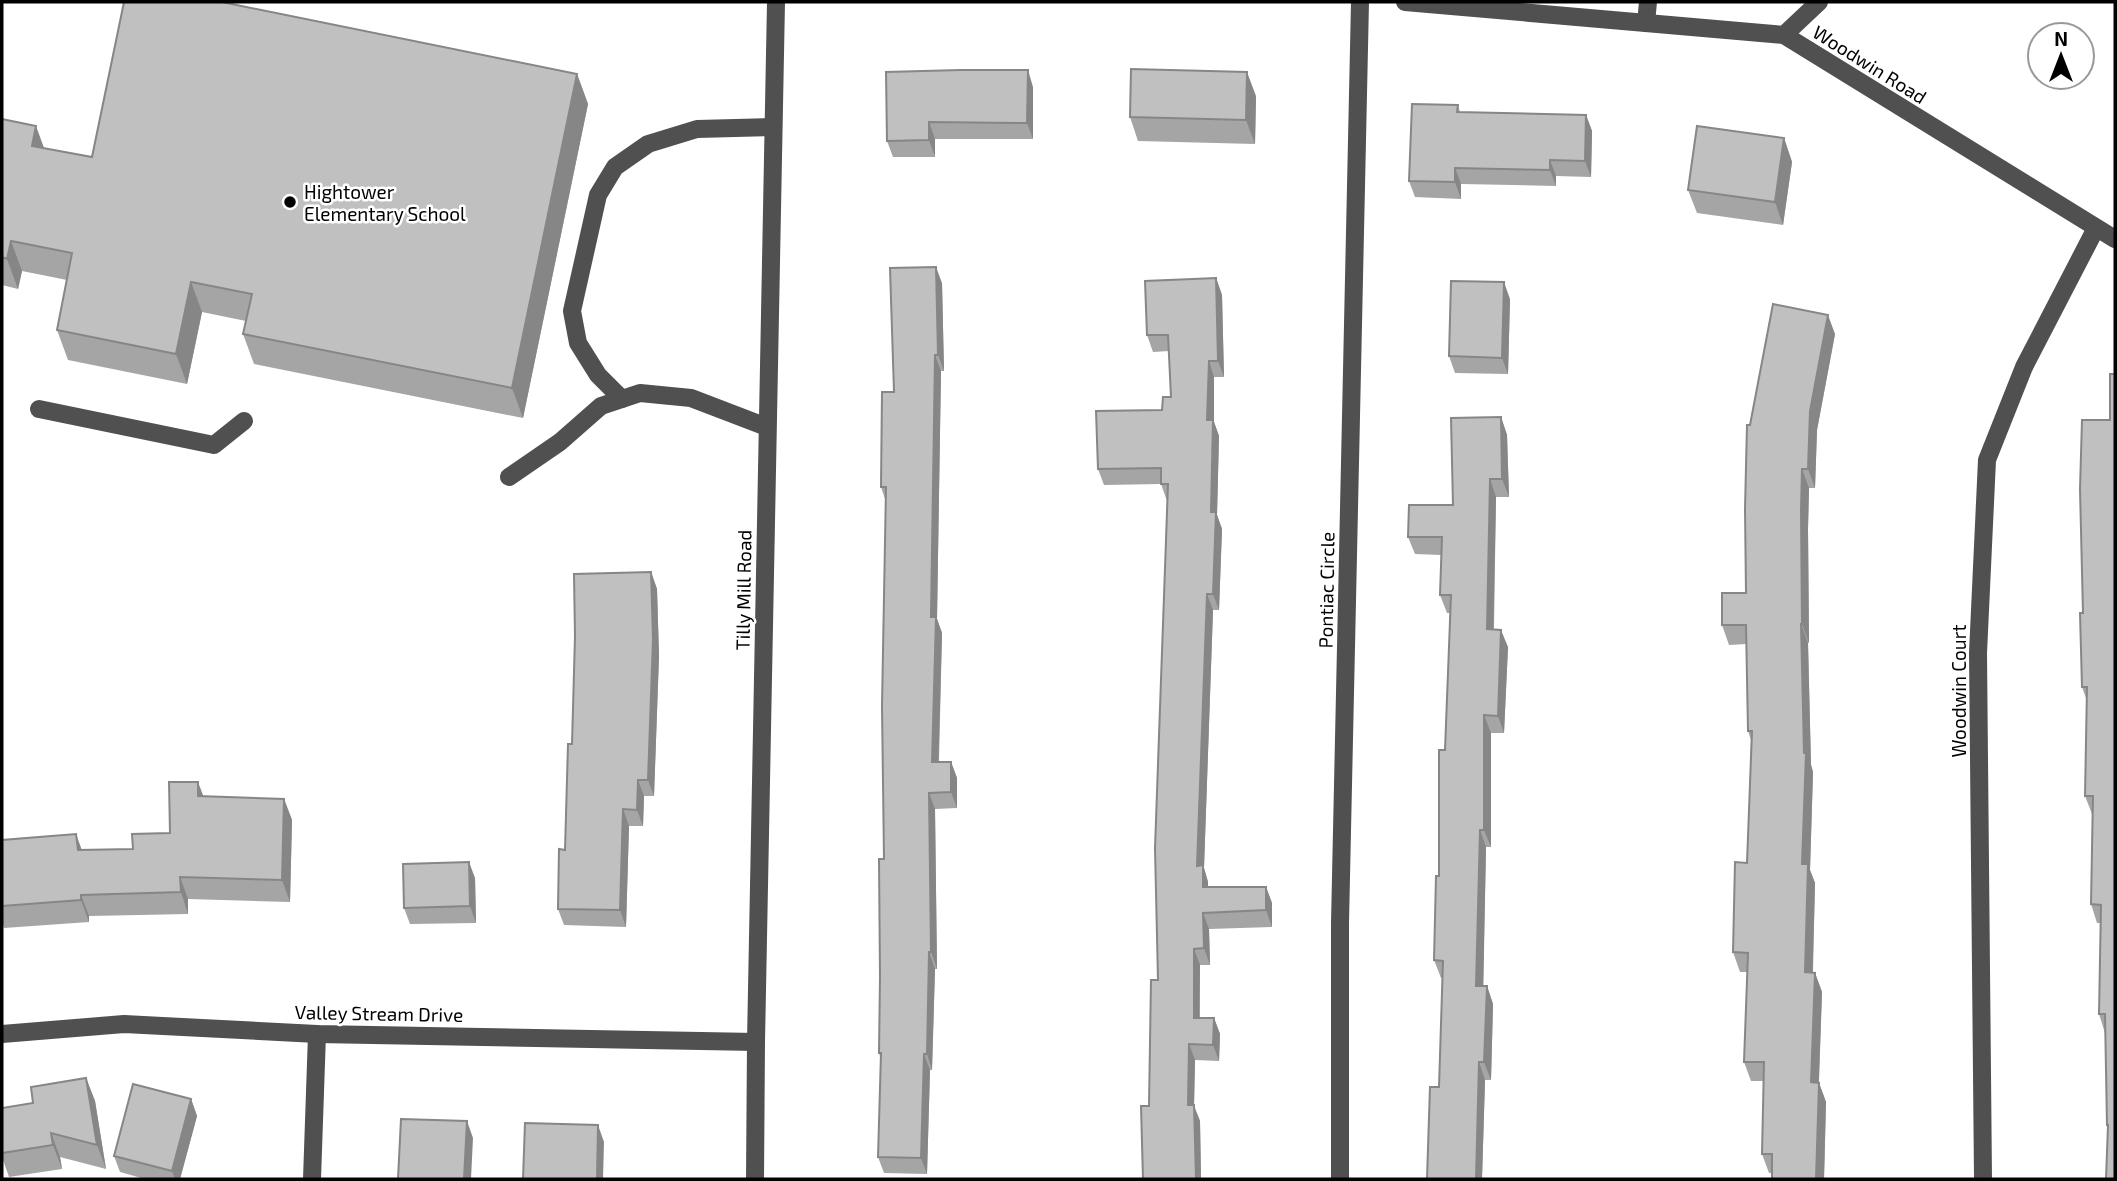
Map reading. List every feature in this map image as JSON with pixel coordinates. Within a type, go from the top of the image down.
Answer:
[{"type":"street","name":"Tilly Mill Road","points":[[755,1179],[776,2]]},
{"type":"street","name":"Pontiac Circle","points":[[1340,1179],[1340,923],[1360,2]]},
{"type":"street","name":"Woodwin Road","points":[[1405,2],[1784,35],[2115,239]]},
{"type":"street","points":[[1646,23],[1648,2]]},
{"type":"street","points":[[1784,35],[1819,2]]},
{"type":"street","points":[[622,400],[598,375],[578,342],[572,311],[598,195],[615,167],[648,144],[697,129],[772,127]]},
{"type":"street","name":"Woodwin Court","points":[[1983,1179],[1978,653],[1987,460],[2024,367],[2096,228]]},
{"type":"street","points":[[509,477],[560,442],[601,406],[640,393],[691,398],[767,427]]},
{"type":"street","points":[[39,409],[214,445],[244,421]]},
{"type":"street","name":"Valley Stream Drive","points":[[2,1034],[124,1024],[317,1034],[756,1042]]},
{"type":"street","points":[[312,1179],[317,1034]]},
{"type":"building","points":[[124,2],[222,2],[577,74],[512,388],[243,334],[252,294],[191,282],[176,354],[57,330],[72,253],[11,241],[7,259],[2,257],[2,119],[36,126],[32,146],[92,157]]},
{"type":"building","points":[[1131,69],[1247,72],[1246,120],[1130,117]]},
{"type":"building","points":[[1028,70],[1027,123],[929,122],[929,140],[887,141],[886,72]]},
{"type":"building","points":[[1412,104],[1458,105],[1457,112],[1586,115],[1585,161],[1550,160],[1550,170],[1455,168],[1455,182],[1409,181]]},
{"type":"building","points":[[1697,126],[1784,138],[1775,202],[1688,190]]},
{"type":"building","points":[[936,267],[938,355],[935,355],[931,617],[936,617],[932,762],[951,762],[951,792],[929,793],[931,952],[921,1158],[878,1157],[881,1053],[879,859],[884,859],[882,706],[886,487],[881,487],[882,392],[894,392],[890,268]]},
{"type":"building","points":[[1216,278],[1218,361],[1209,361],[1207,420],[1213,420],[1211,512],[1216,512],[1213,594],[1207,594],[1197,866],[1203,865],[1203,887],[1266,887],[1266,910],[1203,913],[1204,948],[1194,949],[1194,1018],[1214,1018],[1213,1045],[1189,1044],[1188,1105],[1194,1105],[1196,1179],[1143,1179],[1141,1106],[1149,1106],[1151,980],[1158,980],[1155,848],[1168,484],[1161,484],[1161,468],[1098,469],[1096,411],[1162,410],[1163,397],[1171,397],[1168,335],[1147,335],[1145,281]]},
{"type":"building","points":[[1451,281],[1504,282],[1502,358],[1449,356]]},
{"type":"building","points":[[1773,304],[1828,315],[1810,411],[1808,469],[1802,469],[1801,510],[1801,624],[1806,753],[1802,864],[1808,864],[1805,972],[1815,973],[1811,1082],[1819,1083],[1816,1179],[1772,1179],[1772,1154],[1762,1154],[1764,1062],[1744,1062],[1748,953],[1733,952],[1735,862],[1747,863],[1752,731],[1748,731],[1746,625],[1722,625],[1722,593],[1746,593],[1747,425],[1750,425]]},
{"type":"building","points":[[2110,374],[2115,374],[2115,1179],[2106,1179],[2108,1125],[2105,1014],[2099,1014],[2101,905],[2091,904],[2093,796],[2085,796],[2087,687],[2082,687],[2080,613],[2083,613],[2080,489],[2082,420],[2110,420]]},
{"type":"building","points":[[1501,417],[1502,479],[1490,479],[1487,629],[1501,630],[1498,716],[1484,715],[1484,830],[1480,830],[1476,986],[1487,986],[1484,1062],[1479,1062],[1476,1179],[1427,1179],[1430,1087],[1439,1087],[1443,961],[1434,960],[1436,876],[1439,876],[1439,750],[1445,750],[1451,595],[1440,595],[1442,537],[1408,537],[1409,505],[1453,505],[1451,418]]},
{"type":"building","points":[[651,572],[653,639],[648,780],[638,780],[637,810],[623,809],[620,910],[558,909],[559,849],[565,850],[568,744],[572,744],[574,574]]},
{"type":"building","points":[[169,782],[198,782],[198,796],[284,799],[282,880],[180,877],[181,892],[81,895],[81,900],[2,906],[2,840],[76,834],[78,850],[133,849],[132,834],[170,833]]},
{"type":"building","points":[[469,862],[470,906],[404,908],[403,864]]},
{"type":"building","points":[[86,1078],[97,1145],[51,1133],[53,1145],[2,1153],[2,1108],[33,1103],[31,1087]]},
{"type":"building","points":[[133,1084],[191,1099],[172,1171],[114,1156]]},
{"type":"building","points":[[401,1119],[467,1121],[464,1179],[398,1179]]},
{"type":"building","points":[[525,1123],[598,1125],[597,1179],[523,1179]]},
{"type":"place","name":"Hightower Elementary School","points":[[290,202]]}]
